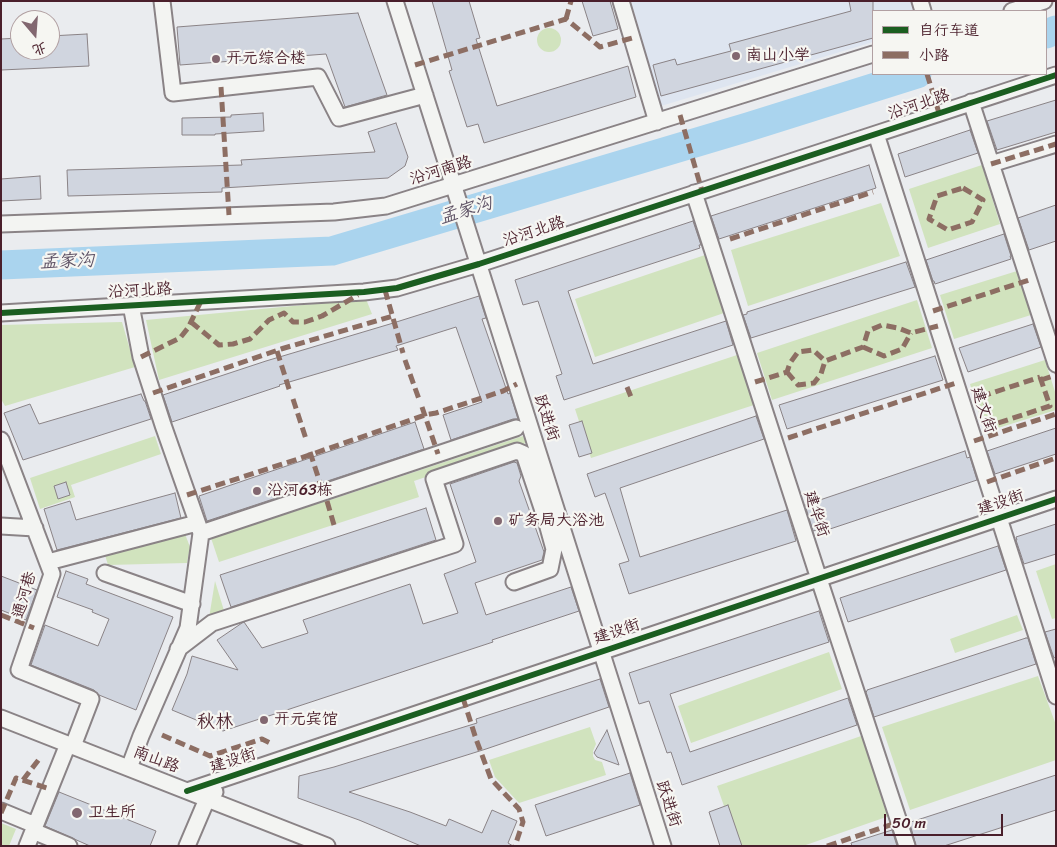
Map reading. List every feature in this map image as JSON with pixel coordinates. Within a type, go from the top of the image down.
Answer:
[{"type":"street","points":[[162,1],[173,93],[318,76],[339,118],[425,95]]},
{"type":"street","name":"跃进街","points":[[395,1],[478,264],[552,518],[602,652],[663,846]]},
{"type":"street","points":[[621,1],[656,122]]},
{"type":"street","points":[[1015,10],[1044,1]]},
{"type":"street","name":"沿河南路","points":[[1,224],[334,212],[386,206],[455,190],[656,122],[872,54]]},
{"type":"street","name":"沿河北路","points":[[1,313],[380,291],[397,288],[478,264],[1056,75]]},
{"type":"street","points":[[971,102],[1056,364]]},
{"type":"street","name":"建文街","points":[[876,134],[1056,696]]},
{"type":"street","points":[[991,164],[1056,144]]},
{"type":"street","name":"建华街","points":[[694,194],[907,846]]},
{"type":"street","points":[[129,768],[188,628],[199,528],[141,357],[130,305]]},
{"type":"street","points":[[50,568],[199,528],[516,428]]},
{"type":"street","name":"通河巷","points":[[1,440],[50,568],[20,670],[91,699],[71,745]]},
{"type":"street","points":[[178,649],[212,623],[455,544],[434,479],[517,450],[524,454],[552,518],[554,549],[550,569],[514,582]]},
{"type":"street","name":"建设街","points":[[187,791],[1056,499]]},
{"type":"street","points":[[1,526],[35,528]]},
{"type":"street","points":[[105,573],[192,604]]},
{"type":"street","name":"南山路","points":[[1,718],[321,845]]},
{"type":"street","points":[[27,846],[71,745]]},
{"type":"street","points":[[187,846],[207,799],[237,775]]},
{"type":"street","points":[[1,811],[69,846]]},
{"type":"shaded area","name":"南山小学","points":[[631,1],[911,1],[913,10],[872,10],[872,42],[661,106]]},
{"type":"green space","points":[[544,28],[554,28],[561,35],[561,45],[554,52],[544,52],[537,45],[537,35]]},
{"type":"green space","points":[[982,165],[1000,224],[928,248],[909,189]]},
{"type":"green space","points":[[881,203],[900,256],[748,306],[731,250]]},
{"type":"green space","points":[[705,255],[724,313],[595,357],[575,299]]},
{"type":"green space","points":[[1017,271],[1031,315],[954,339],[940,295]]},
{"type":"green space","points":[[366,299],[372,314],[159,380],[146,320]]},
{"type":"green space","points":[[917,300],[932,348],[772,400],[757,353]]},
{"type":"green space","points":[[122,322],[135,367],[5,406],[1,399],[1,325]]},
{"type":"green space","points":[[740,354],[757,404],[591,458],[575,409]]},
{"type":"green space","points":[[1045,360],[1056,395],[1056,410],[985,432],[970,384]]},
{"type":"green space","points":[[155,436],[161,454],[71,485],[75,497],[40,509],[30,478]]},
{"type":"green space","points":[[523,436],[526,443],[414,481],[419,497],[219,562],[210,535],[325,497],[327,501]]},
{"type":"green space","points":[[185,534],[190,547],[187,563],[108,565],[105,555]]},
{"type":"green space","points":[[1056,564],[1056,618],[1052,619],[1036,571]]},
{"type":"green space","points":[[215,581],[225,614],[209,618]]},
{"type":"green space","points":[[1017,615],[1023,630],[955,653],[950,639]]},
{"type":"green space","points":[[829,652],[842,689],[691,743],[678,706]]},
{"type":"green space","points":[[1038,676],[1056,725],[1056,760],[910,810],[882,727]]},
{"type":"green space","points":[[590,727],[596,744],[593,756],[595,760],[602,762],[606,775],[519,803],[495,777],[489,760]]},
{"type":"green space","points":[[864,735],[892,815],[803,846],[738,846],[717,786]]},
{"type":"green space","points":[[1,823],[16,829],[9,846],[1,846]]},
{"type":"building","points":[[432,1],[469,1],[480,38],[476,39],[497,106],[628,66],[636,97],[484,143],[478,124],[467,127],[449,71],[452,70]]},
{"type":"building","points":[[582,1],[610,1],[618,29],[593,36]]},
{"type":"building","points":[[849,1],[873,1],[872,38],[661,96],[653,65],[675,59],[677,65],[731,51],[729,44],[851,11]]},
{"type":"building","name":"开元综合楼","points":[[358,13],[387,95],[345,107],[326,54],[180,65],[177,27]]},
{"type":"building","points":[[87,34],[89,66],[1,70],[1,39],[10,39],[10,60],[60,60],[60,35]]},
{"type":"building","points":[[1056,100],[1056,132],[997,150],[987,121]]},
{"type":"building","points":[[263,113],[264,131],[215,135],[182,135],[182,118],[231,117],[231,115]]},
{"type":"building","points":[[396,123],[408,157],[405,166],[388,178],[222,188],[222,192],[68,196],[67,170],[242,165],[241,160],[375,152],[368,132]]},
{"type":"building","points":[[970,130],[978,153],[905,177],[898,154]]},
{"type":"building","points":[[869,165],[876,188],[719,239],[711,216]]},
{"type":"building","points":[[40,176],[41,199],[1,201],[1,179]]},
{"type":"building","points":[[1056,205],[1056,241],[1029,250],[1018,218]]},
{"type":"building","points":[[693,221],[701,245],[699,245],[700,248],[568,291],[593,364],[726,321],[733,345],[564,400],[556,376],[562,374],[538,301],[523,305],[515,280]]},
{"type":"building","points":[[1004,234],[1011,259],[935,284],[926,260]]},
{"type":"building","points":[[906,262],[915,287],[751,338],[743,315],[747,314],[747,312]]},
{"type":"building","points":[[479,296],[486,318],[482,319],[518,419],[451,440],[443,415],[482,402],[456,327],[396,346],[398,350],[279,385],[172,422],[163,395],[266,361]]},
{"type":"building","points":[[1033,324],[1041,347],[968,372],[959,348]]},
{"type":"building","points":[[935,356],[943,380],[787,429],[779,405]]},
{"type":"building","points":[[141,394],[151,419],[23,460],[4,413],[30,404],[39,424]]},
{"type":"building","points":[[756,416],[764,439],[620,488],[640,557],[787,510],[796,541],[629,594],[619,564],[629,561],[605,493],[595,497],[587,474]]},
{"type":"building","points":[[582,421],[592,453],[579,457],[569,425]]},
{"type":"building","points":[[415,422],[424,449],[207,521],[199,496]]},
{"type":"building","points":[[1056,428],[1056,454],[995,474],[987,451]]},
{"type":"building","points":[[965,451],[967,458],[970,457],[977,480],[818,533],[817,530],[813,531],[805,505]]},
{"type":"building","points":[[514,462],[517,463],[521,476],[519,481],[544,552],[542,560],[475,583],[486,615],[571,587],[579,611],[492,640],[493,642],[223,731],[172,710],[187,674],[192,656],[238,670],[217,640],[244,622],[262,648],[308,633],[303,620],[410,584],[423,624],[458,613],[444,574],[476,562],[450,484]]},
{"type":"building","points":[[66,482],[70,495],[58,499],[54,486]]},
{"type":"building","points":[[175,493],[181,518],[57,550],[44,509],[70,501],[76,520]]},
{"type":"building","points":[[426,508],[436,540],[231,607],[220,575]]},
{"type":"building","points":[[1056,524],[1056,554],[1024,564],[1016,537]]},
{"type":"building","points":[[998,546],[1006,570],[848,622],[840,598]]},
{"type":"building","points":[[66,571],[88,579],[86,584],[173,617],[136,710],[99,695],[94,690],[31,665],[45,625],[98,646],[109,619],[92,612],[93,610],[57,597]]},
{"type":"building","points":[[1,576],[37,590],[26,620],[1,610]]},
{"type":"building","points":[[819,611],[829,642],[670,694],[690,752],[848,698],[857,725],[682,785],[671,752],[667,753],[649,701],[639,704],[629,673]]},
{"type":"building","points":[[1056,629],[1056,657],[1054,658],[1045,632]]},
{"type":"building","points":[[1028,638],[1036,664],[874,717],[867,690]]},
{"type":"building","points":[[600,679],[609,707],[486,749],[349,792],[446,826],[449,819],[482,833],[492,810],[517,821],[508,843],[513,846],[421,846],[359,820],[298,798],[299,776],[477,723],[476,719]]},
{"type":"building","points":[[607,730],[619,765],[597,757],[594,753]]},
{"type":"building","points":[[630,773],[640,805],[546,836],[535,805]]},
{"type":"building","points":[[1056,775],[1056,810],[944,846],[916,846],[911,822]]},
{"type":"building","points":[[59,792],[156,831],[150,846],[90,846],[45,826]]},
{"type":"building","points":[[728,805],[742,846],[720,846],[709,812]]},
{"type":"building","points":[[892,830],[897,846],[852,846],[851,843]]},
{"type":"waterway","name":"孟家沟","points":[[1047,34],[1056,30]]},
{"type":"waterway","name":"孟家沟","points":[[1,265],[332,251],[748,127],[914,75]]},
{"type":"marked path","points":[[566,19],[571,1]]},
{"type":"marked path","points":[[415,65],[566,19],[600,47],[632,38]]},
{"type":"marked path","points":[[927,75],[939,113]]},
{"type":"marked path","points":[[221,87],[229,215]]},
{"type":"marked path","points":[[680,115],[702,191]]},
{"type":"marked path","points":[[991,164],[1056,144]]},
{"type":"marked path","points":[[963,188],[983,200],[972,222],[948,230],[929,219],[937,196],[963,188]]},
{"type":"marked path","points":[[730,239],[873,192]]},
{"type":"marked path","points":[[933,311],[1029,280]]},
{"type":"marked path","points":[[385,290],[403,353]]},
{"type":"marked path","points":[[191,322],[219,345],[233,344],[250,339],[269,320],[284,313],[293,322],[305,322],[322,316],[358,295]]},
{"type":"marked path","points":[[141,357],[180,338],[188,328],[201,301]]},
{"type":"marked path","points":[[153,393],[281,349],[393,316]]},
{"type":"marked path","points":[[755,382],[787,372],[790,363],[798,352],[813,350],[825,361],[863,347],[868,331],[882,325],[911,333],[938,326]]},
{"type":"marked path","points":[[863,347],[884,356],[902,349],[911,333]]},
{"type":"marked path","points":[[277,351],[290,392]]},
{"type":"marked path","points":[[405,360],[420,402]]},
{"type":"marked path","points":[[787,372],[798,385],[814,383],[821,374],[825,361]]},
{"type":"marked path","points":[[1041,380],[1056,375]]},
{"type":"marked path","points":[[1040,377],[1050,406],[992,425],[983,396],[1040,377]]},
{"type":"marked path","points":[[788,438],[956,383]]},
{"type":"marked path","points":[[187,495],[425,415],[503,391],[517,384]]},
{"type":"marked path","points":[[627,387],[631,397]]},
{"type":"marked path","points":[[293,399],[306,439]]},
{"type":"marked path","points":[[422,407],[438,454]]},
{"type":"marked path","points":[[974,441],[1056,414]]},
{"type":"marked path","points":[[310,452],[323,492]]},
{"type":"marked path","points":[[987,482],[1056,458]]},
{"type":"marked path","points":[[327,501],[334,525]]},
{"type":"marked path","points":[[1,615],[34,628]]},
{"type":"marked path","points":[[463,698],[491,779],[519,809],[523,822],[515,846]]},
{"type":"marked path","points":[[162,735],[210,756],[262,739],[270,743]]},
{"type":"marked path","points":[[23,780],[40,758]]},
{"type":"marked path","points":[[1,813],[16,778],[50,789]]},
{"type":"marked path","points":[[827,846],[899,822]]},
{"type":"cycle path","points":[[1,313],[364,292],[397,288],[479,264],[1056,75]]},
{"type":"cycle path","points":[[187,791],[1056,499]]},
{"type":"place","name":"南山小学","points":[[736,56]]},
{"type":"place","name":"开元综合楼","points":[[216,59]]},
{"type":"place","name":"沿河63栋","points":[[257,491]]},
{"type":"place","name":"矿务局大浴池","points":[[498,521]]},
{"type":"place","name":"开元宾馆","points":[[264,720]]},
{"type":"place","name":"卫生所","points":[[77,813]]},
{"type":"district","name":"秋林","points":[[215,722]]}]
